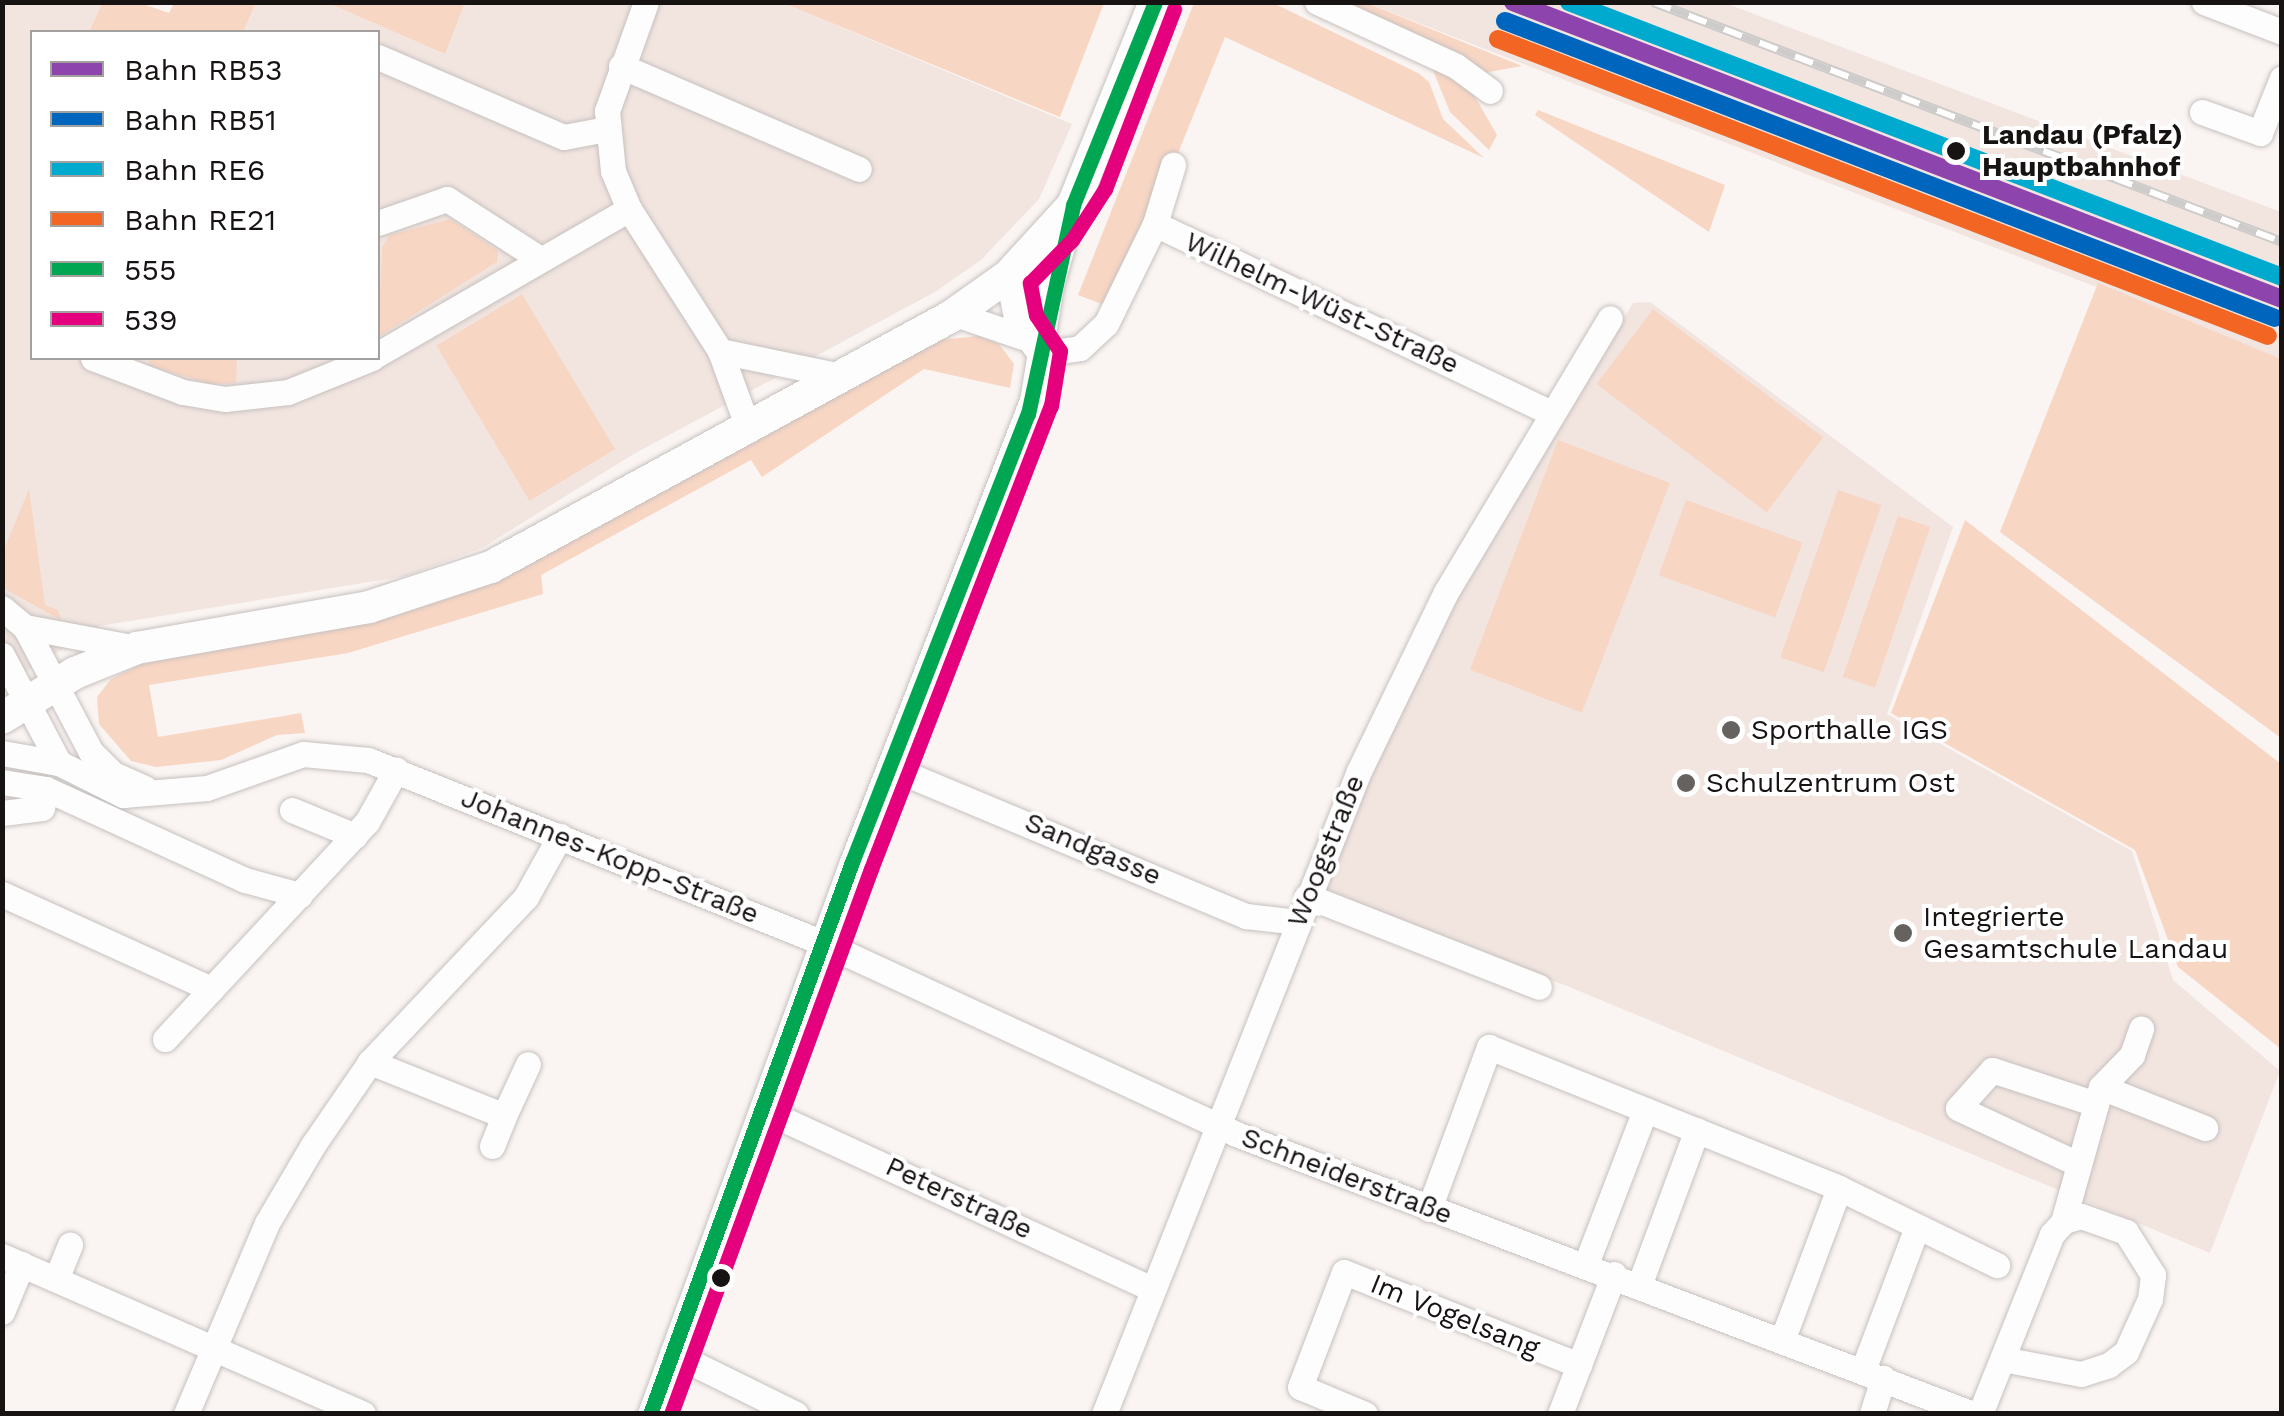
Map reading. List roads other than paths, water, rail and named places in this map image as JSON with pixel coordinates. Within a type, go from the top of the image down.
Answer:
[{"type":"main road","points":[[15,710],[56,684],[137,648],[369,607],[452,583],[524,551],[836,375],[954,314],[1008,276],[1074,205],[1153,7]]},
{"type":"street","points":[[646,2],[620,66],[606,129],[613,171],[629,209],[720,351],[748,425]]},
{"type":"street","points":[[1318,2],[1456,66],[1490,91]]},
{"type":"street","points":[[2204,2],[2282,32]]},
{"type":"street","points":[[380,58],[564,137],[606,129]]},
{"type":"street","points":[[620,66],[859,169]]},
{"type":"street","points":[[2202,112],[2260,134],[2282,78]]},
{"type":"street","points":[[1155,224],[1172,166]]},
{"type":"street","points":[[380,222],[447,199],[540,259]]},
{"type":"street","points":[[650,1414],[823,943],[1028,414],[1032,346],[1048,311],[1074,205]]},
{"type":"street","points":[[380,353],[629,209]]},
{"type":"street","name":"Wilhelm-Wüst-Straße","points":[[1032,346],[1080,348],[1097,336],[1155,224],[1550,412]]},
{"type":"street","points":[[1008,276],[1048,311]]},
{"type":"street","points":[[1008,276],[1032,346]]},
{"type":"street","points":[[954,314],[1032,346]]},
{"type":"street","name":"Woogstraße","points":[[1104,1414],[1296,922],[1430,624],[1550,412],[1610,318]]},
{"type":"street","points":[[720,351],[836,375]]},
{"type":"street","points":[[122,363],[225,399],[288,392],[365,360]]},
{"type":"street","points":[[2,608],[25,627],[104,768],[159,794]]},
{"type":"street","points":[[25,627],[137,648]]},
{"type":"street","points":[[2,655],[15,710],[58,763]]},
{"type":"street","name":"Johannes-Kopp-Straße","points":[[2,753],[58,763],[112,792],[159,794],[207,788],[303,754],[350,755],[396,770],[823,943]]},
{"type":"street","name":"Sandgasse","points":[[892,768],[1246,916],[1296,922]]},
{"type":"street","points":[[165,1039],[355,836],[385,798],[396,770]]},
{"type":"street","points":[[2,782],[46,789],[244,880],[300,895]]},
{"type":"street","points":[[2,813],[42,808],[46,789]]},
{"type":"street","points":[[292,810],[355,836]]},
{"type":"street","points":[[186,1414],[282,1197],[370,1062],[526,897],[560,836]]},
{"type":"street","points":[[2,894],[211,990]]},
{"type":"street","points":[[1307,896],[1540,987]]},
{"type":"street","name":"Schneiderstraße","points":[[823,943],[1219,1124],[1429,1209],[1640,1283],[1972,1414]]},
{"type":"street","points":[[1980,1414],[2062,1222],[2098,1096],[2132,1055],[2141,1028]]},
{"type":"street","points":[[1429,1209],[1488,1047],[1839,1188],[1997,1265]]},
{"type":"street","points":[[370,1062],[504,1116]]},
{"type":"street","points":[[492,1146],[528,1064]]},
{"type":"street","points":[[2076,1163],[1958,1108],[1992,1070],[2206,1128]]},
{"type":"street","name":"Peterstraße","points":[[763,1110],[1153,1288]]},
{"type":"street","points":[[1586,1264],[1645,1110]]},
{"type":"street","points":[[1640,1283],[1697,1130]]},
{"type":"street","points":[[1783,1338],[1839,1188]]},
{"type":"street","points":[[2002,1359],[2080,1374],[2109,1366],[2126,1352],[2150,1299],[2152,1275],[2126,1232],[2104,1220],[2062,1222]]},
{"type":"street","points":[[1872,1414],[1873,1374],[1917,1227]]},
{"type":"street","points":[[2,1312],[32,1268],[70,1245]]},
{"type":"street","points":[[32,1268],[214,1347],[327,1406],[363,1414]]},
{"type":"street","name":"Im Vogelsang","points":[[1365,1414],[1300,1388],[1344,1272],[1579,1365]]},
{"type":"street","points":[[1560,1414],[1614,1274]]},
{"type":"street","points":[[672,1353],[796,1414]]},
{"type":"railway","points":[[1653,2],[2282,242]]},
{"type":"rail line","name":"RB53","points":[[1513,2],[2282,299]]},
{"type":"rail line","name":"RE6","points":[[1569,2],[2282,277]]},
{"type":"rail line","name":"RB51","points":[[1505,21],[2275,318]]},
{"type":"rail line","name":"RE21","points":[[1498,39],[2268,336]]},
{"type":"place","name":"Landau (Pfalz) Hauptbahnhof","points":[[1956,151]]},
{"type":"place","name":"Sporthalle IGS","points":[[1731,730]]},
{"type":"place","name":"Schulzentrum Ost","points":[[1686,783]]},
{"type":"place","name":"Integrierte Gesamtschule Landau","points":[[1903,933]]}]
